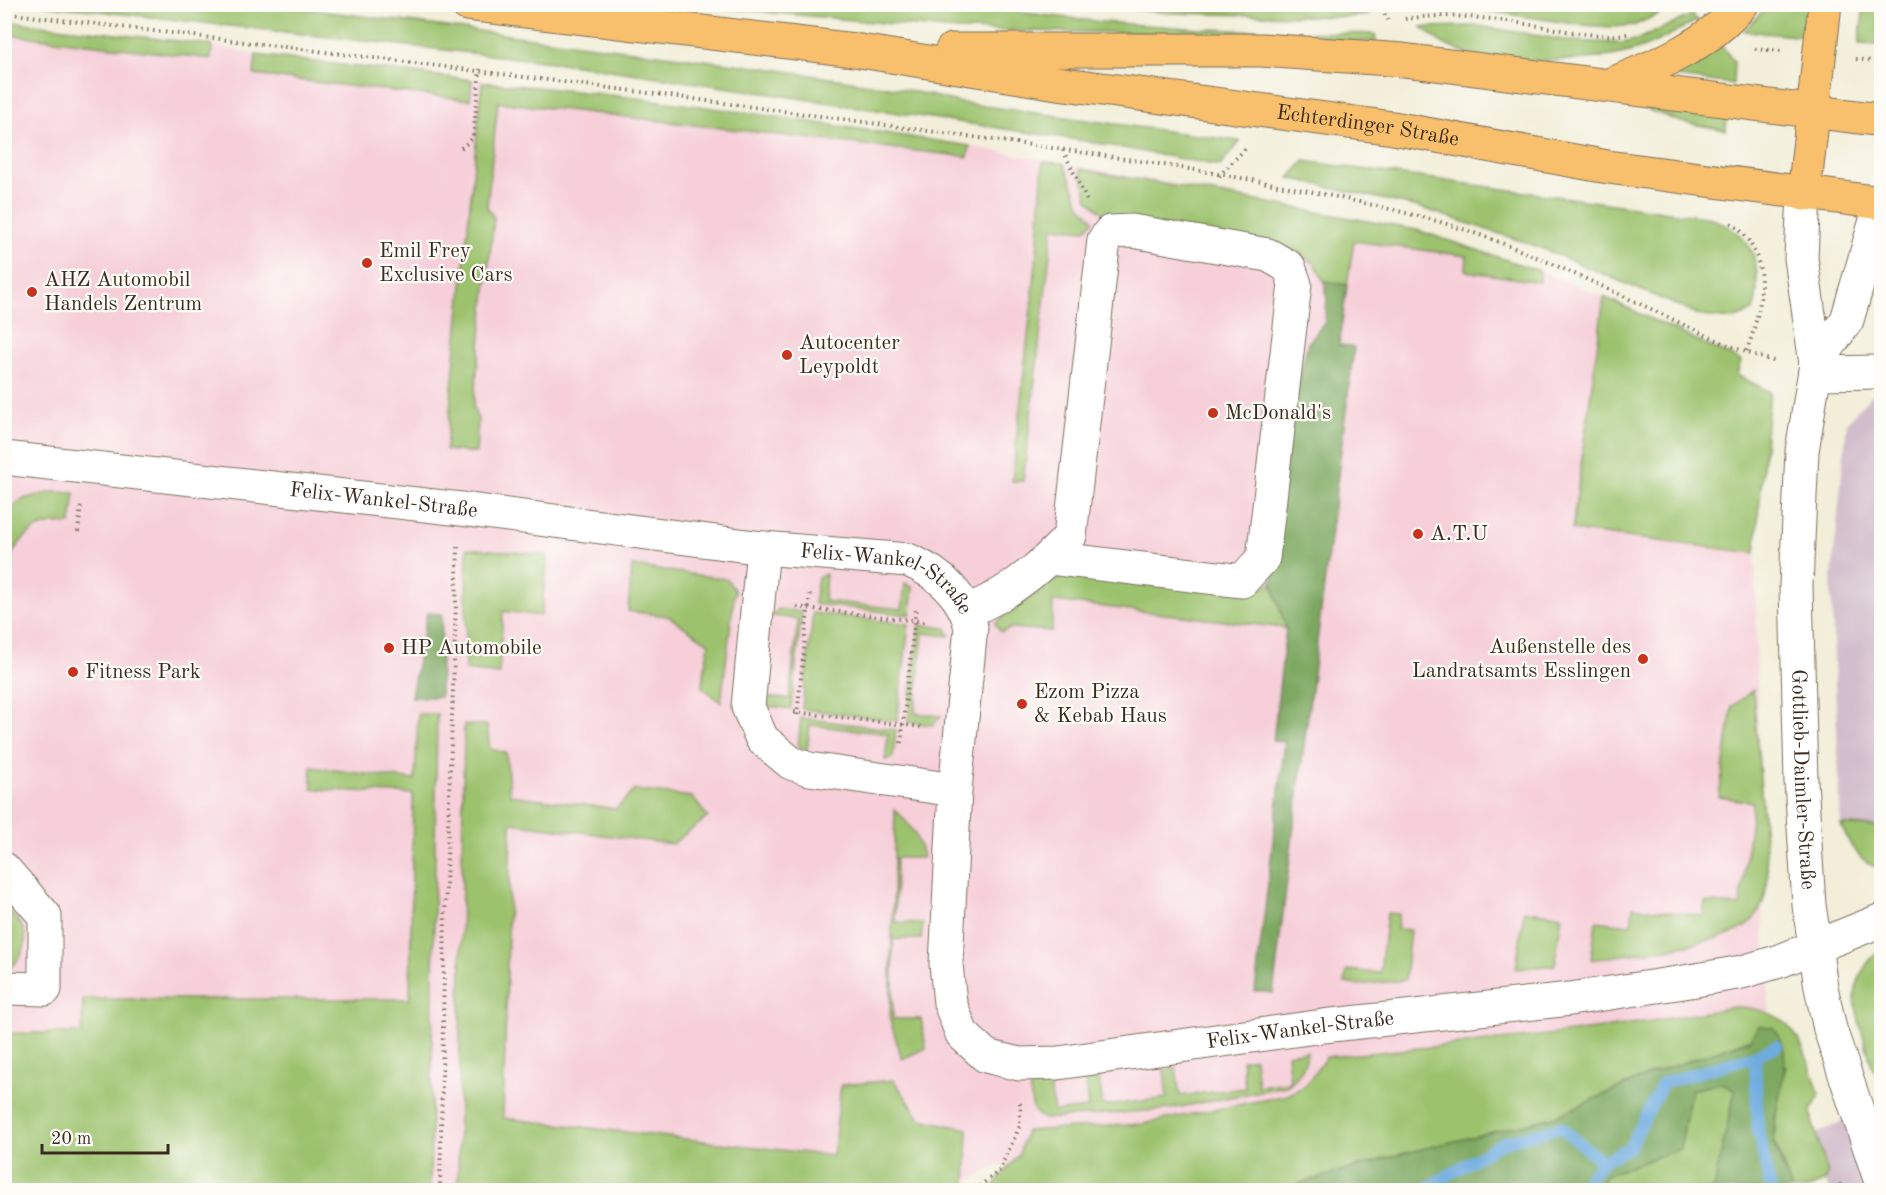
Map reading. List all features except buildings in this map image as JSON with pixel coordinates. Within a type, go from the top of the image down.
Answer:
[{"type":"main road","name":"Echterdinger Straße","points":[[467,4],[854,50],[1057,83],[1393,128],[1608,167],[1881,203]]},
{"type":"main road","points":[[1608,85],[1682,52],[1720,27],[1742,4]]},
{"type":"main road","points":[[1804,194],[1815,113],[1825,4]]},
{"type":"main road","name":"Echterdinger Straße","points":[[854,50],[1262,50],[1403,60],[1881,120]]},
{"type":"main road","points":[[1881,198],[1881,203]]},
{"type":"street","name":"Gottlieb-Daimler-Straße","points":[[1804,194],[1801,258],[1815,369],[1802,450],[1796,586],[1801,781],[1815,949],[1830,1029],[1881,1185]]},
{"type":"street","name":"Gottlieb-Daimler-Straße","points":[[1815,369],[1848,320],[1881,203]]},
{"type":"street","points":[[969,619],[1050,558],[1070,536],[1104,240],[1110,232],[1132,231],[1268,255],[1289,267],[1295,284],[1263,558],[1242,581],[1050,558]]},
{"type":"street","points":[[1815,369],[1881,372]]},
{"type":"street","name":"Felix-Wankel-Straße","points":[[4,458],[460,509],[763,548],[909,560],[921,565],[950,586],[969,619],[962,732],[955,790],[946,964],[950,1003],[962,1034],[986,1056],[1019,1064],[1058,1063],[1323,1026],[1570,999],[1742,972],[1815,949],[1881,920]]},
{"type":"street","name":"Felix-Wankel-Straße","points":[[763,548],[748,707],[762,739],[791,763],[809,770],[955,790]]},
{"type":"street","points":[[4,869],[45,916],[45,989],[4,988]]},
{"type":"path","points":[[4,13],[480,69],[1062,150],[1330,196],[1420,216],[1579,276],[1746,353],[1815,369]]},
{"type":"path","points":[[460,148],[473,138],[480,69]]},
{"type":"path","points":[[1062,150],[1084,199]]},
{"type":"path","points":[[440,1191],[445,915],[460,509]]},
{"type":"path","points":[[791,763],[815,552]]},
{"type":"path","points":[[896,783],[921,565]]},
{"type":"path","points":[[758,603],[915,621],[969,619]]},
{"type":"path","points":[[748,707],[962,732]]},
{"type":"path","points":[[975,1191],[999,1171],[1020,1126],[1019,1064]]},
{"type":"path","points":[[1829,1191],[1839,1186]]},
{"type":"shaded area","points":[[5,21],[212,45],[256,55],[570,90],[793,119],[970,146],[1417,230],[1540,271],[1604,297],[1741,361],[1737,375],[1770,392],[1755,553],[1760,877],[1770,1018],[1543,1072],[994,1167],[954,1190],[5,1190]]},
{"type":"shaded area","points":[[1881,392],[1881,869],[1860,856],[1848,842],[1841,825],[1831,587],[1847,423],[1869,397]]},
{"type":"shaded area","points":[[1881,1104],[1881,1190],[1829,1190],[1809,1137]]},
{"type":"green space","points":[[267,4],[766,68],[908,90],[962,103],[1240,141],[1220,166],[1085,141],[577,65],[45,5]]},
{"type":"green space","points":[[952,4],[1102,22],[1202,29],[1375,34],[1376,42],[1212,34],[959,30],[693,5]]},
{"type":"green space","points":[[1364,4],[1369,15],[1343,17],[1167,13],[1093,5]]},
{"type":"green space","points":[[1428,4],[1678,5],[1635,25],[1611,27],[1581,25],[1480,10],[1429,8]]},
{"type":"green space","points":[[1768,5],[1809,5],[1806,37],[1744,31]]},
{"type":"green space","points":[[1864,5],[1881,5],[1877,45],[1859,44]]},
{"type":"green space","points":[[1691,15],[1698,20],[1644,47],[1625,53],[1578,60],[1527,60],[1460,51],[1435,38],[1422,27],[1479,26],[1570,41],[1623,43],[1639,39]]},
{"type":"green space","points":[[5,21],[212,45],[211,59],[5,34]]},
{"type":"green space","points":[[1722,46],[1734,62],[1733,84],[1669,76]]},
{"type":"green space","points":[[256,55],[472,80],[470,100],[254,75]]},
{"type":"green space","points":[[482,82],[788,118],[970,146],[968,157],[498,102],[487,207],[494,218],[473,408],[478,419],[476,453],[446,450]]},
{"type":"green space","points":[[1646,104],[1727,114],[1726,130],[1681,122],[1646,109]]},
{"type":"green space","points":[[1304,161],[1712,218],[1739,234],[1754,256],[1757,278],[1753,311],[1733,319],[1702,316],[1539,247],[1422,208],[1289,178]]},
{"type":"green space","points":[[1043,162],[1064,163],[1080,205],[1094,220],[1085,230],[1053,227],[1023,481],[1012,481],[1037,254]]},
{"type":"green space","points":[[1080,169],[1417,230],[1540,271],[1539,282],[1466,271],[1467,256],[1354,241],[1347,285],[1324,281],[1315,264],[1294,250],[1108,218],[1088,199]]},
{"type":"green space","points":[[1324,281],[1347,285],[1339,345],[1354,347],[1273,993],[1255,991],[1285,742],[1273,741],[1286,628],[1272,583],[1293,402],[1308,343],[1325,322],[1327,298]]},
{"type":"green space","points":[[1604,297],[1741,361],[1737,375],[1770,392],[1755,553],[1572,530]]},
{"type":"green space","points":[[53,492],[75,493],[71,524],[47,525],[29,533],[16,548],[5,569],[5,512],[23,499]]},
{"type":"green space","points":[[467,548],[548,555],[541,616],[503,611],[499,674],[465,670]]},
{"type":"green space","points":[[632,566],[727,579],[735,591],[721,702],[702,687],[709,643],[668,616],[628,611]]},
{"type":"green space","points":[[826,574],[824,601],[902,609],[905,583],[913,588],[910,615],[814,604],[818,577]]},
{"type":"green space","points":[[1066,576],[1246,591],[1260,590],[1272,583],[1286,628],[1053,601],[1052,631],[1011,628],[1001,632],[995,623],[1053,581]]},
{"type":"green space","points":[[778,609],[802,612],[791,709],[767,706],[763,697],[789,699],[798,619],[772,616]]},
{"type":"green space","points":[[427,613],[442,614],[440,697],[411,697]]},
{"type":"green space","points":[[813,613],[909,624],[897,721],[802,709]]},
{"type":"green space","points":[[919,625],[946,628],[950,636],[923,633],[915,713],[941,716],[933,725],[908,722]]},
{"type":"green space","points":[[1753,690],[1768,876],[1759,912],[1740,930],[1722,936],[1676,947],[1591,960],[1596,921],[1631,925],[1633,907],[1703,916],[1705,902],[1740,906],[1753,802],[1719,797],[1732,707]]},
{"type":"green space","points":[[418,714],[437,714],[430,1190],[5,1190],[5,1033],[82,1033],[83,999],[410,999],[413,794],[312,789],[311,767],[415,780]]},
{"type":"green space","points":[[801,718],[896,730],[893,757],[885,760],[888,734],[810,725],[807,751],[798,746]]},
{"type":"green space","points":[[464,725],[487,725],[490,749],[506,753],[510,795],[616,809],[635,790],[692,797],[708,817],[672,844],[511,823],[503,1118],[833,1156],[841,1085],[894,1080],[920,1119],[968,1129],[966,1188],[458,1190]]},
{"type":"green space","points":[[895,810],[913,831],[923,858],[896,858],[895,922],[923,923],[921,939],[893,939],[893,1019],[921,1019],[926,1048],[902,1059],[890,1020]]},
{"type":"green space","points":[[1841,825],[1881,826],[1881,869],[1867,862],[1856,852]]},
{"type":"green space","points":[[5,907],[21,925],[25,945],[20,957],[5,970]]},
{"type":"green space","points":[[1524,911],[1562,915],[1555,965],[1516,969]]},
{"type":"green space","points":[[1387,913],[1399,914],[1397,929],[1410,930],[1405,980],[1356,985],[1345,983],[1347,970],[1380,973]]},
{"type":"green space","points":[[1881,951],[1881,1069],[1873,1070],[1855,998],[1863,971],[1871,959]]},
{"type":"green space","points":[[1733,1007],[1754,1009],[1771,1014],[1783,1021],[1801,1045],[1820,1095],[1811,1111],[1828,1173],[1825,1181],[1805,1190],[1792,1190],[1774,1139],[1779,1088],[1786,1067],[1749,1040],[1653,1073],[1554,1117],[1398,1155],[1277,1190],[990,1190],[1019,1154],[1026,1131],[1142,1124],[1288,1095],[1306,1085],[1326,1057],[1581,1031]]},
{"type":"green space","points":[[1759,1026],[1772,1027],[1780,1038],[1784,1051],[1785,1065],[1774,1124],[1774,1138],[1779,1158],[1792,1190],[1713,1190],[1735,1091],[1722,1083],[1691,1090],[1680,1149],[1604,1176],[1602,1190],[1277,1190],[1398,1155],[1554,1117],[1653,1073],[1749,1040]]},
{"type":"green space","points":[[1307,1051],[1301,1072],[1286,1086],[1170,1109],[1045,1119],[1036,1114],[1031,1101],[1030,1086],[1050,1084],[1054,1112],[1088,1108],[1085,1079],[1099,1078],[1103,1106],[1167,1098],[1164,1070],[1176,1068],[1180,1096],[1245,1088],[1242,1060],[1255,1058],[1258,1086],[1290,1082],[1287,1054]]},
{"type":"green space","points":[[1722,1083],[1735,1091],[1713,1190],[1602,1190],[1603,1176],[1680,1149],[1691,1090]]},
{"type":"waterway","points":[[1424,1190],[1501,1143],[1561,1127],[1602,1162],[1630,1147],[1663,1083],[1755,1056],[1777,1046]]},
{"type":"waterway","points":[[1755,1056],[1758,1130],[1771,1190]]},
{"type":"waterway","points":[[1579,1190],[1602,1162]]},
{"type":"place","name":"Emil Frey Exclusive Cars","points":[[367,263]]},
{"type":"place","name":"AHZ Automobil Handels Zentrum","points":[[32,292]]},
{"type":"place","name":"Autocenter Leypoldt","points":[[787,355]]},
{"type":"place","name":"McDonald's","points":[[1213,413]]},
{"type":"place","name":"A.T.U","points":[[1418,534]]},
{"type":"place","name":"HP Automobile","points":[[389,648]]},
{"type":"place","name":"Außenstelle des Landratsamts Esslingen","points":[[1643,659]]},
{"type":"place","name":"Fitness Park","points":[[73,672]]},
{"type":"place","name":"Ezom Pizza & Kebab Haus","points":[[1022,704]]}]
